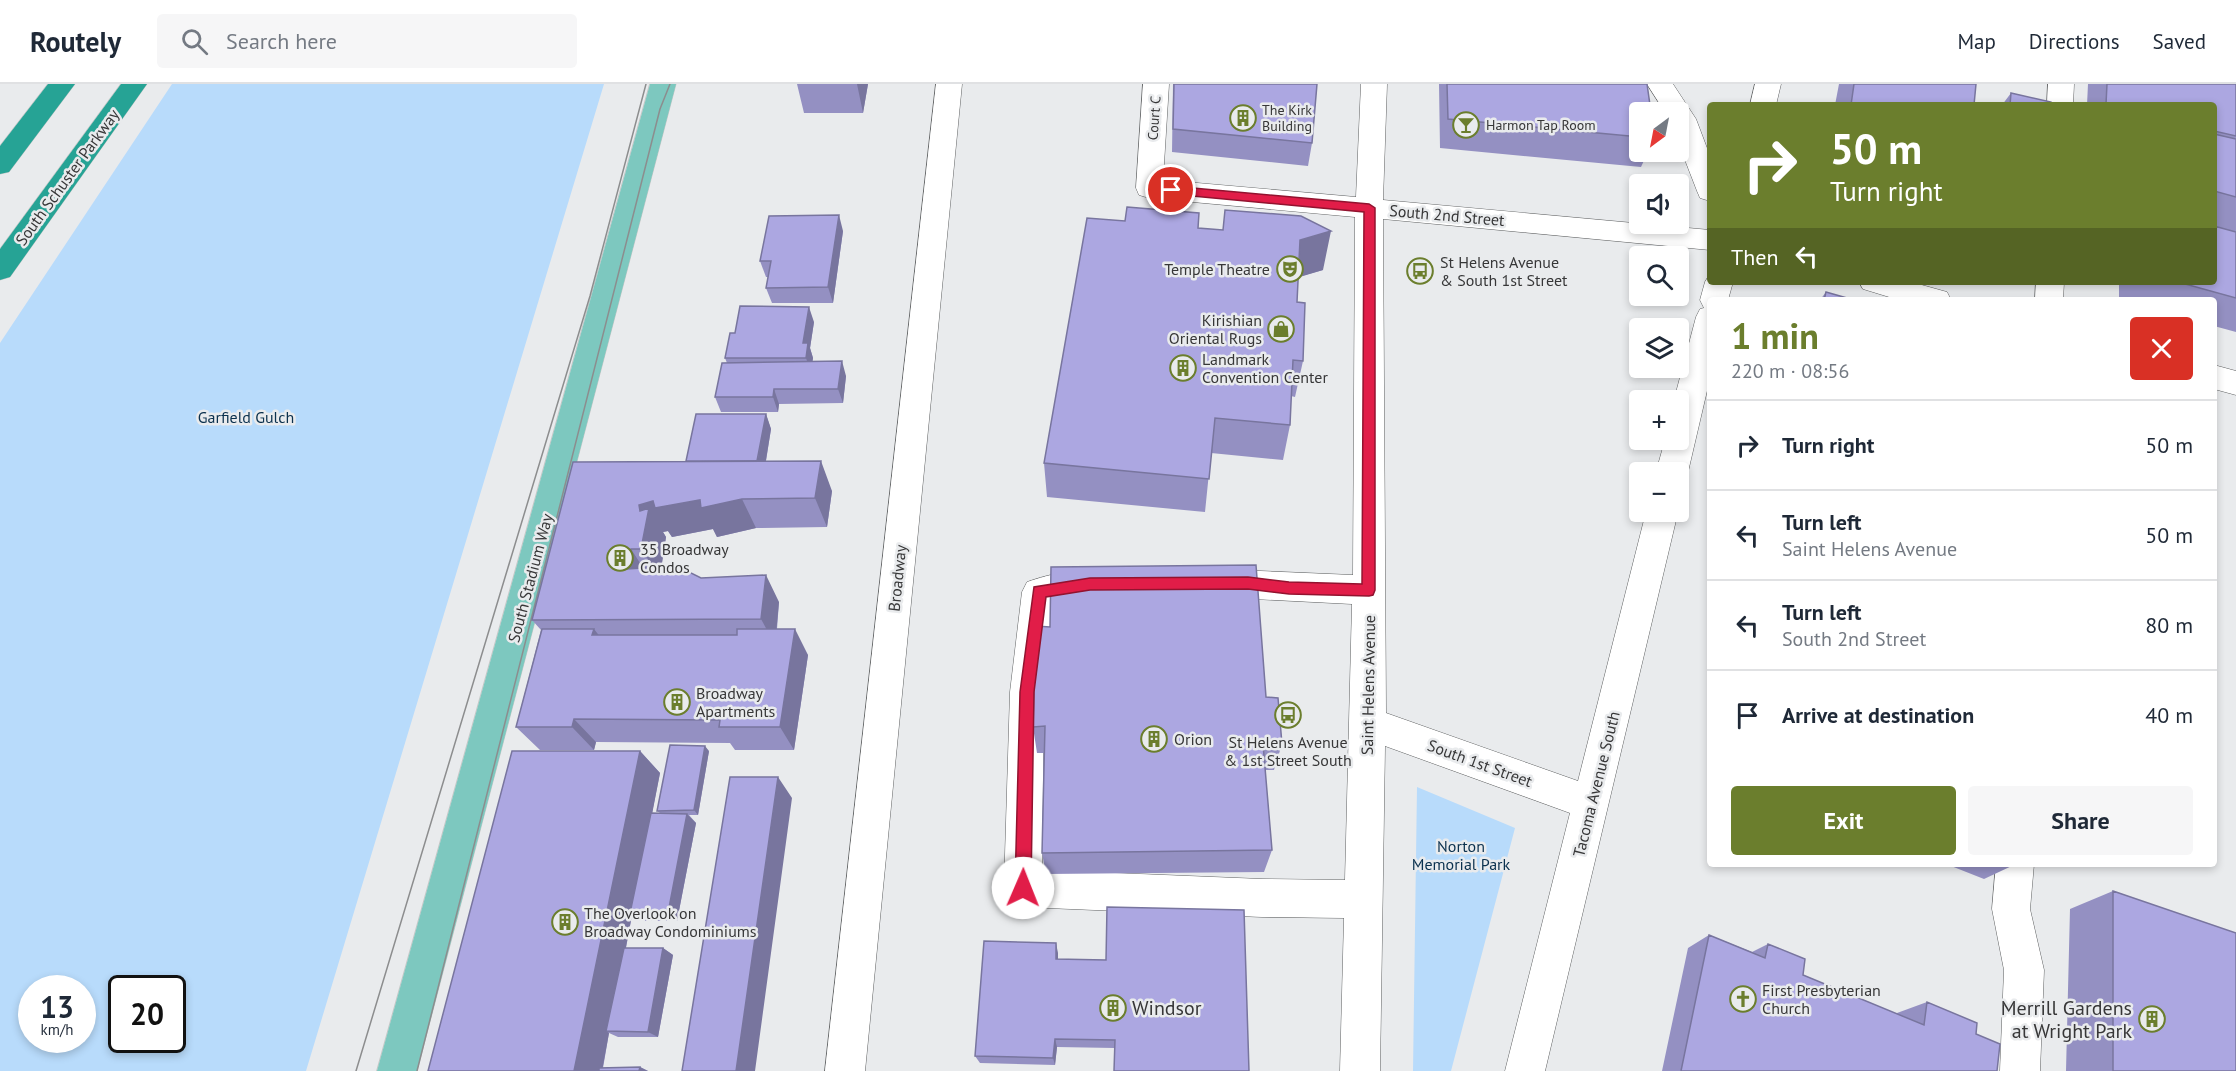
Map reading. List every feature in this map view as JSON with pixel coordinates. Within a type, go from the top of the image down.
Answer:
[{"type":"highway","points":[[0,165],[62,84]]},
{"type":"highway","name":"South Schuster Parkway","points":[[0,270],[134,84]]},
{"type":"main road","name":"South Stadium Way","points":[[396,1071],[663,84]]},
{"type":"street","name":"Broadway","points":[[845,1071],[949,84]]},
{"type":"street","name":"Court C","points":[[1149,188],[1156,84]]},
{"type":"street","name":"Saint Helens Avenue","points":[[1360,1071],[1362,899],[1368,723],[1369,208],[1374,84]]},
{"type":"street","points":[[1660,84],[1683,118],[1707,183]]},
{"type":"street","points":[[1764,102],[1768,84]]},
{"type":"street","points":[[2060,102],[2061,84]]},
{"type":"street","name":"South 2nd Street","points":[[1149,188],[1707,240]]},
{"type":"street","points":[[1884,285],[1926,297]]},
{"type":"street","points":[[1674,462],[1707,329]]},
{"type":"street","points":[[2217,378],[2236,383]]},
{"type":"street","name":"Tacoma Avenue South","points":[[1523,1066],[1591,803],[1660,522]]},
{"type":"street","points":[[1180,584],[1248,583],[1289,588],[1369,590]]},
{"type":"street","points":[[1124,584],[1090,584],[1039,592],[1027,692],[1023,888],[1262,898],[1362,899]]},
{"type":"street","name":"South 1st Street","points":[[1368,723],[1591,803]]},
{"type":"street","points":[[2015,867],[2011,909],[2024,970],[2020,1071]]},
{"type":"green space","name":"Garfield Gulch","points":[[172,84],[604,84],[306,1071],[0,1071],[0,343]]},
{"type":"green space","name":"Norton Memorial Park","points":[[1417,787],[1515,828],[1451,1071],[1413,1071]]},
{"type":"building","name":"The Kirk Building","points":[[1174,84],[1317,84],[1312,143],[1173,129]]},
{"type":"building","points":[[1447,84],[1647,84],[1650,102],[1629,102],[1629,136],[1448,119]]},
{"type":"building","points":[[1854,84],[1976,84],[1974,102],[1851,102]]},
{"type":"building","points":[[2107,84],[2236,84],[2236,136],[2217,132],[2217,102],[2106,102]]},
{"type":"building","points":[[2011,93],[2051,102],[2010,102]]},
{"type":"building","points":[[2217,135],[2236,139],[2236,197],[2217,192]]},
{"type":"building","name":"Landmark Convention Center","points":[[1127,207],[1199,213],[1198,228],[1223,230],[1225,210],[1301,216],[1331,231],[1300,240],[1297,302],[1305,303],[1303,361],[1293,360],[1290,425],[1215,418],[1209,479],[1044,463],[1087,218],[1125,221]]},
{"type":"building","points":[[839,215],[828,287],[766,288],[771,261],[760,261],[769,216]]},
{"type":"building","points":[[2217,227],[2236,232],[2236,298],[2189,285],[2217,285]]},
{"type":"building","points":[[1826,292],[1844,297],[1825,297]]},
{"type":"building","points":[[740,306],[809,307],[803,343],[808,343],[806,358],[725,358],[730,333],[735,333]]},
{"type":"building","points":[[842,361],[838,389],[774,389],[773,397],[715,397],[722,363]]},
{"type":"building","points":[[696,414],[766,414],[757,461],[686,461]]},
{"type":"building","points":[[821,461],[815,498],[742,499],[701,508],[700,500],[655,508],[653,501],[639,505],[640,511],[649,508],[641,549],[631,549],[627,569],[677,566],[701,578],[766,575],[761,619],[532,620],[573,462]]},
{"type":"building","name":"Orion","points":[[1256,565],[1266,697],[1278,698],[1282,744],[1263,744],[1272,850],[1042,853],[1045,726],[1033,727],[1036,626],[1050,627],[1051,567]]},
{"type":"building","name":"Broadway Apartments","points":[[542,629],[594,629],[592,635],[737,635],[737,629],[795,629],[780,727],[719,727],[720,720],[574,719],[572,727],[516,727]]},
{"type":"building","points":[[670,745],[705,746],[694,810],[657,811]]},
{"type":"building","name":"The Overlook on Broadway Condominiums","points":[[512,751],[640,751],[574,1071],[428,1071]]},
{"type":"building","points":[[730,777],[778,777],[736,1071],[682,1071]]},
{"type":"building","points":[[651,813],[687,814],[668,913],[630,913]]},
{"type":"building","name":"Merrill Gardens at Wright Park","points":[[2113,891],[2236,933],[2236,1071],[2113,1071]]},
{"type":"building","name":"Windsor","points":[[1107,907],[1244,910],[1249,1071],[1114,1071],[1115,1040],[1055,1039],[1053,1058],[975,1056],[984,941],[1056,943],[1056,959],[1106,960]]},
{"type":"building","name":"First Presbyterian Church","points":[[1709,935],[1765,958],[1768,944],[1805,959],[1803,975],[1924,1025],[1927,1002],[1977,1023],[1976,1034],[2000,1044],[1997,1071],[1681,1071]]},
{"type":"building","points":[[624,948],[663,948],[648,1032],[606,1031]]},
{"type":"building","points":[[640,1067],[639,1071],[599,1071],[599,1068]]},
{"type":"tram line","points":[[356,1071],[590,296],[646,84]]},
{"type":"tram line","points":[[417,1071],[660,109],[670,84]]},
{"type":"place","name":"The Kirk Building","points":[[1243,118]]},
{"type":"place","name":"Harmon Tap Room","points":[[1466,125]]},
{"type":"place","name":"Temple Theatre","points":[[1290,269]]},
{"type":"place","name":"St Helens Avenue & South 1st Street","points":[[1420,271]]},
{"type":"place","name":"Kirishian Oriental Rugs","points":[[1281,329]]},
{"type":"place","name":"Landmark Convention Center","points":[[1183,368]]},
{"type":"place","name":"35 Broadway Condos","points":[[620,558]]},
{"type":"place","name":"Broadway Apartments","points":[[677,702]]},
{"type":"place","name":"St Helens Avenue & 1st Street South","points":[[1288,715]]},
{"type":"place","name":"Orion","points":[[1154,739]]},
{"type":"place","name":"The Overlook on Broadway Condominiums","points":[[565,922]]},
{"type":"place","name":"First Presbyterian Church","points":[[1743,999]]},
{"type":"place","name":"Windsor","points":[[1113,1008]]},
{"type":"place","name":"Merrill Gardens at Wright Park","points":[[2152,1019]]},
{"type":"route","points":[[1023,888],[1027,692],[1039,592],[1090,584],[1248,583],[1289,588],[1369,590],[1369,208],[1171,190]]}]
